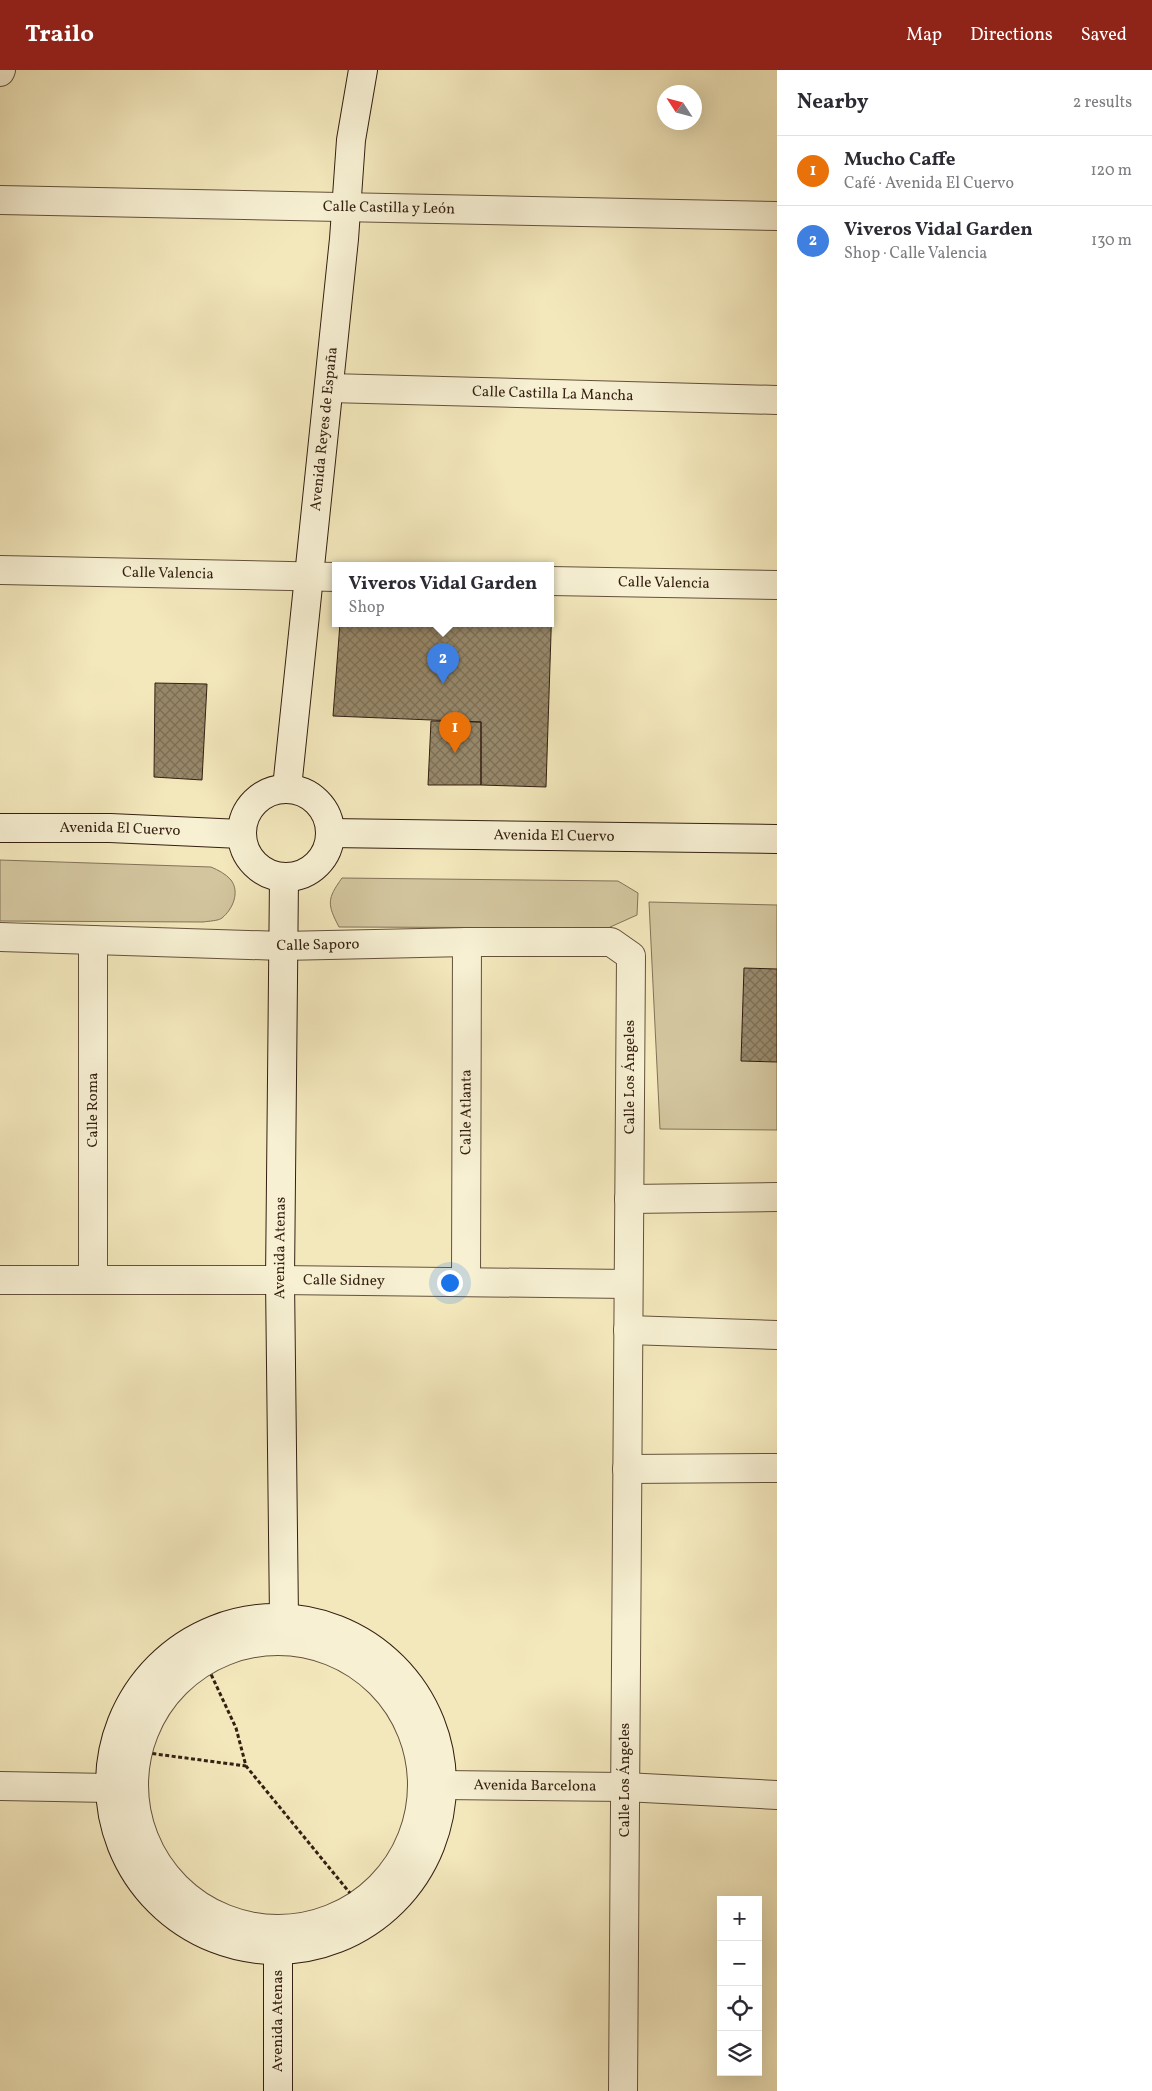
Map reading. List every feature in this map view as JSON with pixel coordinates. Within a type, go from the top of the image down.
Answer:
[{"type":"street","name":"Avenida Reyes de España","points":[[287,788],[346,208],[351,140],[364,70]]},
{"type":"street","name":"Calle Castilla y León","points":[[0,200],[777,216]]},
{"type":"street","name":"Calle Castilla La Mancha","points":[[328,388],[777,400]]},
{"type":"street","name":"Calle Valencia","points":[[0,570],[332,577]]},
{"type":"street","name":"Calle Valencia","points":[[554,581],[777,585]]},
{"type":"street","points":[[287,788],[301,790],[317,802],[328,819],[330,833],[328,847],[321,860],[299,876],[284,878],[271,875],[259,869],[249,859],[243,847],[241,834],[243,819],[249,807],[260,796],[273,790],[287,788]]},
{"type":"street","name":"Avenida El Cuervo","points":[[0,828],[110,828],[241,834]]},
{"type":"street","name":"Avenida El Cuervo","points":[[330,833],[777,839]]},
{"type":"street","name":"Avenida Atenas","points":[[284,878],[280,1280],[284,1618]]},
{"type":"street","name":"Calle Saporo","points":[[0,937],[282,946],[467,942],[611,942],[631,956]]},
{"type":"street","name":"Calle Roma","points":[[93,940],[93,1280]]},
{"type":"street","name":"Calle Atlanta","points":[[466,1282],[467,942]]},
{"type":"street","name":"Calle Los Ángeles","points":[[622,2091],[631,956]]},
{"type":"street","points":[[629,1199],[777,1197]]},
{"type":"street","name":"Calle Sidney","points":[[0,1280],[280,1280],[628,1284]]},
{"type":"street","points":[[628,1330],[777,1335]]},
{"type":"street","points":[[627,1469],[777,1468]]},
{"type":"street","points":[[284,1618],[319,1623],[341,1630],[383,1656],[414,1689],[427,1712],[439,1748],[443,1786],[437,1826],[426,1854],[407,1887],[374,1919],[328,1943],[278,1951],[236,1947],[208,1937],[182,1923],[155,1900],[135,1874],[120,1845],[112,1817],[109,1788],[114,1748],[126,1710],[152,1673],[178,1649],[228,1624],[284,1618]]},
{"type":"street","points":[[275,1641],[311,1644],[346,1657],[375,1678],[399,1706],[415,1739],[419,1757],[422,1775],[420,1811],[409,1846],[380,1886],[361,1906],[341,1915],[294,1929],[245,1926],[203,1909],[168,1880],[144,1841],[134,1797],[135,1751],[152,1716],[175,1684],[204,1659],[239,1646],[275,1641]]},
{"type":"street","points":[[0,1786],[109,1788]]},
{"type":"street","name":"Avenida Barcelona","points":[[443,1786],[624,1787],[777,1795]]},
{"type":"street","name":"Avenida Atenas","points":[[278,1951],[278,2091]]},
{"type":"path","points":[[204,1659],[236,1728],[246,1766],[361,1906]]},
{"type":"path","points":[[135,1751],[246,1766]]},
{"type":"shaded area","points":[[0,860],[211,867],[231,880],[234,885],[235,895],[232,905],[222,918],[203,922],[0,921]]},
{"type":"shaded area","points":[[342,878],[618,881],[638,893],[637,915],[608,928],[339,927],[332,913],[330,902]]},
{"type":"shaded area","points":[[649,902],[777,905],[777,1130],[660,1129]]},
{"type":"building","points":[[340,627],[551,627],[546,787],[481,785],[481,722],[333,716]]},
{"type":"building","points":[[155,683],[207,684],[202,780],[154,777]]},
{"type":"building","points":[[431,721],[481,722],[481,785],[428,785]]},
{"type":"building","points":[[744,968],[777,969],[777,1062],[741,1061]]},
{"type":"place","name":"Viveros Vidal Garden","points":[[443,684]]},
{"type":"place","name":"Mucho Caffe","points":[[455,753]]}]
